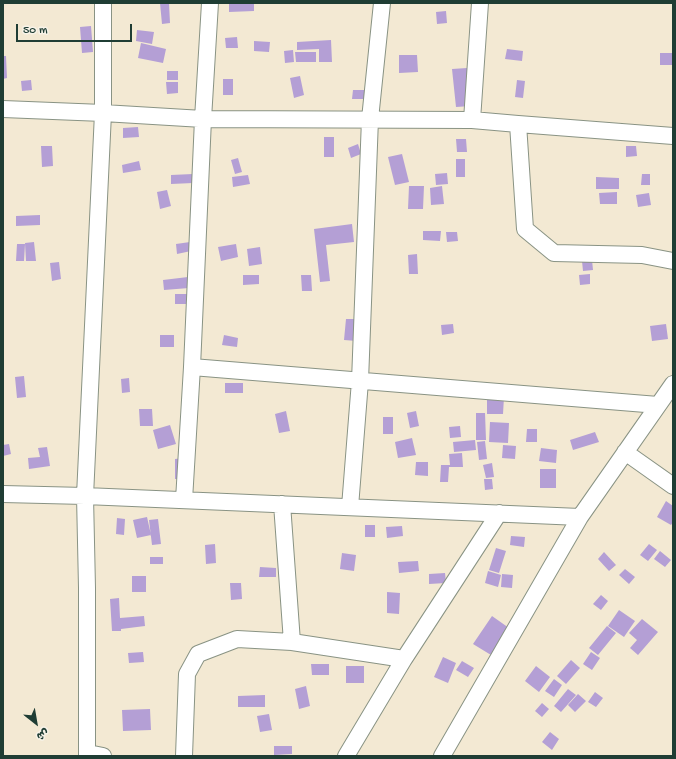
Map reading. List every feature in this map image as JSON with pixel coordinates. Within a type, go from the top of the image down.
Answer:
[{"type":"street","points":[[93,755],[85,496],[103,113],[103,3]]},
{"type":"street","points":[[184,500],[210,3]]},
{"type":"street","points":[[350,507],[360,381],[370,119],[382,3]]},
{"type":"street","points":[[472,120],[480,3]]},
{"type":"street","points":[[3,109],[103,113],[203,120],[472,120],[673,136]]},
{"type":"street","points":[[518,124],[525,229],[554,253],[642,255],[673,261]]},
{"type":"street","points":[[192,367],[658,405]]},
{"type":"street","points":[[442,756],[580,516],[673,384]]},
{"type":"street","points":[[625,452],[673,486]]},
{"type":"street","points":[[3,494],[580,516]]},
{"type":"street","points":[[282,504],[292,642]]},
{"type":"street","points":[[346,756],[404,659],[499,513]]},
{"type":"street","points":[[184,756],[187,674],[198,654],[237,639],[292,642],[404,659]]},
{"type":"building","points":[[160,3],[169,3],[170,23],[162,24]]},
{"type":"building","points":[[229,3],[254,3],[254,11],[229,12]]},
{"type":"building","points":[[446,11],[447,23],[437,24],[436,12]]},
{"type":"building","points":[[91,26],[93,52],[82,53],[80,27]]},
{"type":"building","points":[[137,30],[154,32],[152,44],[136,41]]},
{"type":"building","points":[[237,37],[238,48],[226,48],[225,38]]},
{"type":"building","points":[[331,40],[332,62],[319,62],[319,49],[297,50],[297,42]]},
{"type":"building","points":[[254,41],[270,42],[269,52],[254,51]]},
{"type":"building","points":[[141,43],[166,49],[163,63],[138,58]]},
{"type":"building","points":[[507,49],[523,51],[522,61],[505,59]]},
{"type":"building","points":[[293,50],[294,62],[285,63],[284,51]]},
{"type":"building","points":[[295,52],[316,52],[316,62],[296,62]]},
{"type":"building","points":[[660,53],[673,53],[673,65],[660,65]]},
{"type":"building","points":[[399,55],[417,55],[418,72],[399,73]]},
{"type":"building","points":[[3,56],[6,56],[7,78],[3,79]]},
{"type":"building","points":[[467,68],[471,106],[456,107],[452,69]]},
{"type":"building","points":[[167,71],[178,71],[178,80],[167,80]]},
{"type":"building","points":[[300,76],[304,95],[294,98],[290,78]]},
{"type":"building","points":[[223,79],[233,79],[233,95],[223,95]]},
{"type":"building","points":[[31,80],[32,90],[22,91],[21,81]]},
{"type":"building","points":[[517,80],[525,81],[523,98],[515,97]]},
{"type":"building","points":[[166,82],[178,82],[178,93],[167,94]]},
{"type":"building","points":[[353,90],[365,90],[364,99],[352,99]]},
{"type":"building","points":[[138,127],[139,137],[123,138],[123,128]]},
{"type":"building","points":[[324,137],[334,137],[334,157],[324,157]]},
{"type":"building","points":[[456,139],[466,139],[467,152],[457,152]]},
{"type":"building","points":[[358,144],[361,154],[351,158],[348,148]]},
{"type":"building","points":[[41,146],[52,146],[53,166],[42,167]]},
{"type":"building","points":[[626,146],[636,146],[637,156],[626,157]]},
{"type":"building","points":[[402,154],[409,182],[395,185],[388,157]]},
{"type":"building","points":[[238,158],[242,172],[235,174],[231,160]]},
{"type":"building","points":[[456,159],[465,159],[465,177],[456,177]]},
{"type":"building","points":[[139,161],[141,170],[123,173],[122,165]]},
{"type":"building","points":[[447,173],[448,184],[436,185],[435,174]]},
{"type":"building","points":[[193,174],[193,183],[171,184],[171,175]]},
{"type":"building","points":[[642,174],[650,174],[650,185],[641,185]]},
{"type":"building","points":[[248,175],[250,184],[233,187],[232,177]]},
{"type":"building","points":[[596,177],[619,178],[619,189],[596,189]]},
{"type":"building","points":[[409,186],[424,186],[423,209],[408,209]]},
{"type":"building","points":[[442,186],[444,204],[431,205],[430,188]]},
{"type":"building","points":[[167,190],[171,206],[160,209],[157,192]]},
{"type":"building","points":[[617,192],[617,204],[600,204],[599,193]]},
{"type":"building","points":[[649,193],[651,205],[638,207],[636,195]]},
{"type":"building","points":[[40,215],[40,225],[16,226],[16,216]]},
{"type":"building","points":[[352,224],[354,242],[326,245],[330,281],[320,282],[314,229]]},
{"type":"building","points":[[423,231],[441,231],[440,241],[423,240]]},
{"type":"building","points":[[446,232],[457,232],[458,241],[447,242]]},
{"type":"building","points":[[34,242],[36,261],[26,261],[25,243]]},
{"type":"building","points":[[190,242],[191,251],[177,254],[176,244]]},
{"type":"building","points":[[17,244],[25,244],[24,261],[16,261]]},
{"type":"building","points":[[236,244],[238,257],[221,261],[218,247]]},
{"type":"building","points":[[260,247],[262,264],[249,266],[247,249]]},
{"type":"building","points":[[417,254],[418,274],[409,274],[408,255]]},
{"type":"building","points":[[592,260],[593,270],[583,271],[582,261]]},
{"type":"building","points":[[59,262],[61,279],[52,281],[50,263]]},
{"type":"building","points":[[590,274],[590,284],[580,285],[579,275]]},
{"type":"building","points":[[243,275],[259,275],[259,284],[243,285]]},
{"type":"building","points":[[301,275],[311,275],[312,291],[302,291]]},
{"type":"building","points":[[188,277],[189,288],[164,290],[163,280]]},
{"type":"building","points":[[175,294],[188,294],[188,304],[175,304]]},
{"type":"building","points":[[346,319],[359,319],[357,341],[344,340]]},
{"type":"building","points":[[453,324],[454,333],[442,335],[441,325]]},
{"type":"building","points":[[666,324],[668,339],[652,341],[650,326]]},
{"type":"building","points":[[160,335],[174,335],[174,347],[160,347]]},
{"type":"building","points":[[224,335],[238,338],[237,347],[222,345]]},
{"type":"building","points":[[24,376],[26,397],[17,398],[15,377]]},
{"type":"building","points":[[129,378],[130,392],[122,393],[121,379]]},
{"type":"building","points":[[225,383],[243,383],[243,393],[225,393]]},
{"type":"building","points":[[487,396],[504,397],[503,414],[487,414]]},
{"type":"building","points":[[139,409],[152,409],[153,426],[140,426]]},
{"type":"building","points":[[286,411],[290,431],[279,433],[275,414]]},
{"type":"building","points":[[416,411],[419,426],[410,428],[407,413]]},
{"type":"building","points":[[476,413],[485,413],[486,440],[476,440]]},
{"type":"building","points":[[383,417],[393,417],[393,434],[383,434]]},
{"type":"building","points":[[490,422],[509,423],[508,443],[489,442]]},
{"type":"building","points":[[170,425],[176,444],[158,449],[153,430]]},
{"type":"building","points":[[460,426],[461,437],[450,438],[449,427]]},
{"type":"building","points":[[527,429],[537,429],[537,442],[526,442]]},
{"type":"building","points":[[595,432],[599,442],[573,450],[570,440]]},
{"type":"building","points":[[412,438],[416,455],[398,458],[395,442]]},
{"type":"building","points":[[475,440],[476,450],[454,452],[453,442]]},
{"type":"building","points":[[485,441],[487,459],[479,460],[477,442]]},
{"type":"building","points":[[9,444],[11,454],[3,456],[3,445]]},
{"type":"building","points":[[503,445],[516,446],[515,459],[502,458]]},
{"type":"building","points":[[47,447],[50,466],[29,469],[28,458],[40,457],[38,448]]},
{"type":"building","points":[[541,448],[557,450],[556,463],[539,461]]},
{"type":"building","points":[[462,453],[463,467],[449,467],[448,482],[440,482],[441,465],[450,465],[449,454]]},
{"type":"building","points":[[184,458],[184,479],[175,479],[175,459]]},
{"type":"building","points":[[416,462],[428,462],[428,476],[415,475]]},
{"type":"building","points":[[492,463],[494,477],[486,478],[483,465]]},
{"type":"building","points":[[540,469],[556,469],[556,488],[540,488]]},
{"type":"building","points":[[484,479],[492,479],[493,489],[485,490]]},
{"type":"building","points":[[666,501],[673,506],[673,522],[671,525],[657,517]]},
{"type":"building","points":[[147,517],[151,535],[137,538],[133,520]]},
{"type":"building","points":[[117,518],[125,519],[124,535],[116,534]]},
{"type":"building","points":[[158,519],[161,544],[152,545],[149,520]]},
{"type":"building","points":[[365,525],[375,525],[375,537],[365,537]]},
{"type":"building","points":[[402,526],[403,536],[387,538],[386,527]]},
{"type":"building","points":[[511,536],[525,537],[524,547],[510,545]]},
{"type":"building","points":[[215,544],[216,563],[206,564],[205,545]]},
{"type":"building","points":[[649,544],[657,550],[648,561],[640,555]]},
{"type":"building","points":[[496,548],[506,551],[499,573],[489,570]]},
{"type":"building","points":[[660,551],[671,560],[665,567],[654,559]]},
{"type":"building","points":[[604,552],[616,565],[609,571],[598,559]]},
{"type":"building","points":[[342,553],[356,555],[354,571],[340,569]]},
{"type":"building","points":[[150,557],[163,557],[163,564],[150,564]]},
{"type":"building","points":[[418,561],[419,571],[399,573],[398,562]]},
{"type":"building","points":[[260,567],[276,568],[276,577],[259,577]]},
{"type":"building","points":[[625,569],[635,577],[629,584],[619,575]]},
{"type":"building","points":[[488,571],[501,575],[498,587],[485,583]]},
{"type":"building","points":[[445,573],[446,583],[429,584],[429,574]]},
{"type":"building","points":[[502,574],[513,575],[512,588],[501,587]]},
{"type":"building","points":[[132,576],[146,576],[146,592],[132,592]]},
{"type":"building","points":[[230,583],[241,583],[242,599],[231,600]]},
{"type":"building","points":[[387,592],[400,593],[399,614],[387,613]]},
{"type":"building","points":[[601,595],[608,601],[601,610],[593,604]]},
{"type":"building","points":[[119,598],[120,618],[144,616],[145,626],[121,629],[121,631],[112,631],[110,599]]},
{"type":"building","points":[[619,610],[635,621],[624,637],[608,626]]},
{"type":"building","points":[[492,616],[509,628],[491,655],[473,644]]},
{"type":"building","points":[[642,619],[658,632],[638,655],[630,648],[637,640],[629,633]]},
{"type":"building","points":[[607,626],[616,633],[598,655],[589,648]]},
{"type":"building","points":[[143,652],[144,662],[129,663],[128,653]]},
{"type":"building","points":[[591,652],[600,658],[592,670],[583,664]]},
{"type":"building","points":[[443,657],[456,663],[448,683],[434,677]]},
{"type":"building","points":[[571,660],[580,668],[566,684],[557,676]]},
{"type":"building","points":[[462,661],[474,668],[468,677],[456,670]]},
{"type":"building","points":[[311,664],[329,664],[329,675],[312,675]]},
{"type":"building","points":[[346,666],[364,666],[364,683],[346,683]]},
{"type":"building","points":[[536,666],[550,677],[539,692],[525,681]]},
{"type":"building","points":[[554,679],[562,685],[554,697],[545,691]]},
{"type":"building","points":[[306,686],[310,706],[299,709],[295,689]]},
{"type":"building","points":[[568,689],[576,695],[561,712],[554,706]]},
{"type":"building","points":[[595,692],[603,698],[596,707],[588,702]]},
{"type":"building","points":[[578,694],[586,701],[575,712],[568,705]]},
{"type":"building","points":[[265,695],[265,707],[238,707],[238,696]]},
{"type":"building","points":[[542,703],[549,709],[542,717],[535,711]]},
{"type":"building","points":[[150,709],[151,730],[123,731],[122,710]]},
{"type":"building","points":[[269,714],[272,730],[260,732],[257,716]]},
{"type":"building","points":[[550,732],[559,739],[552,750],[542,742]]},
{"type":"building","points":[[274,746],[292,746],[292,754],[274,755]]}]
